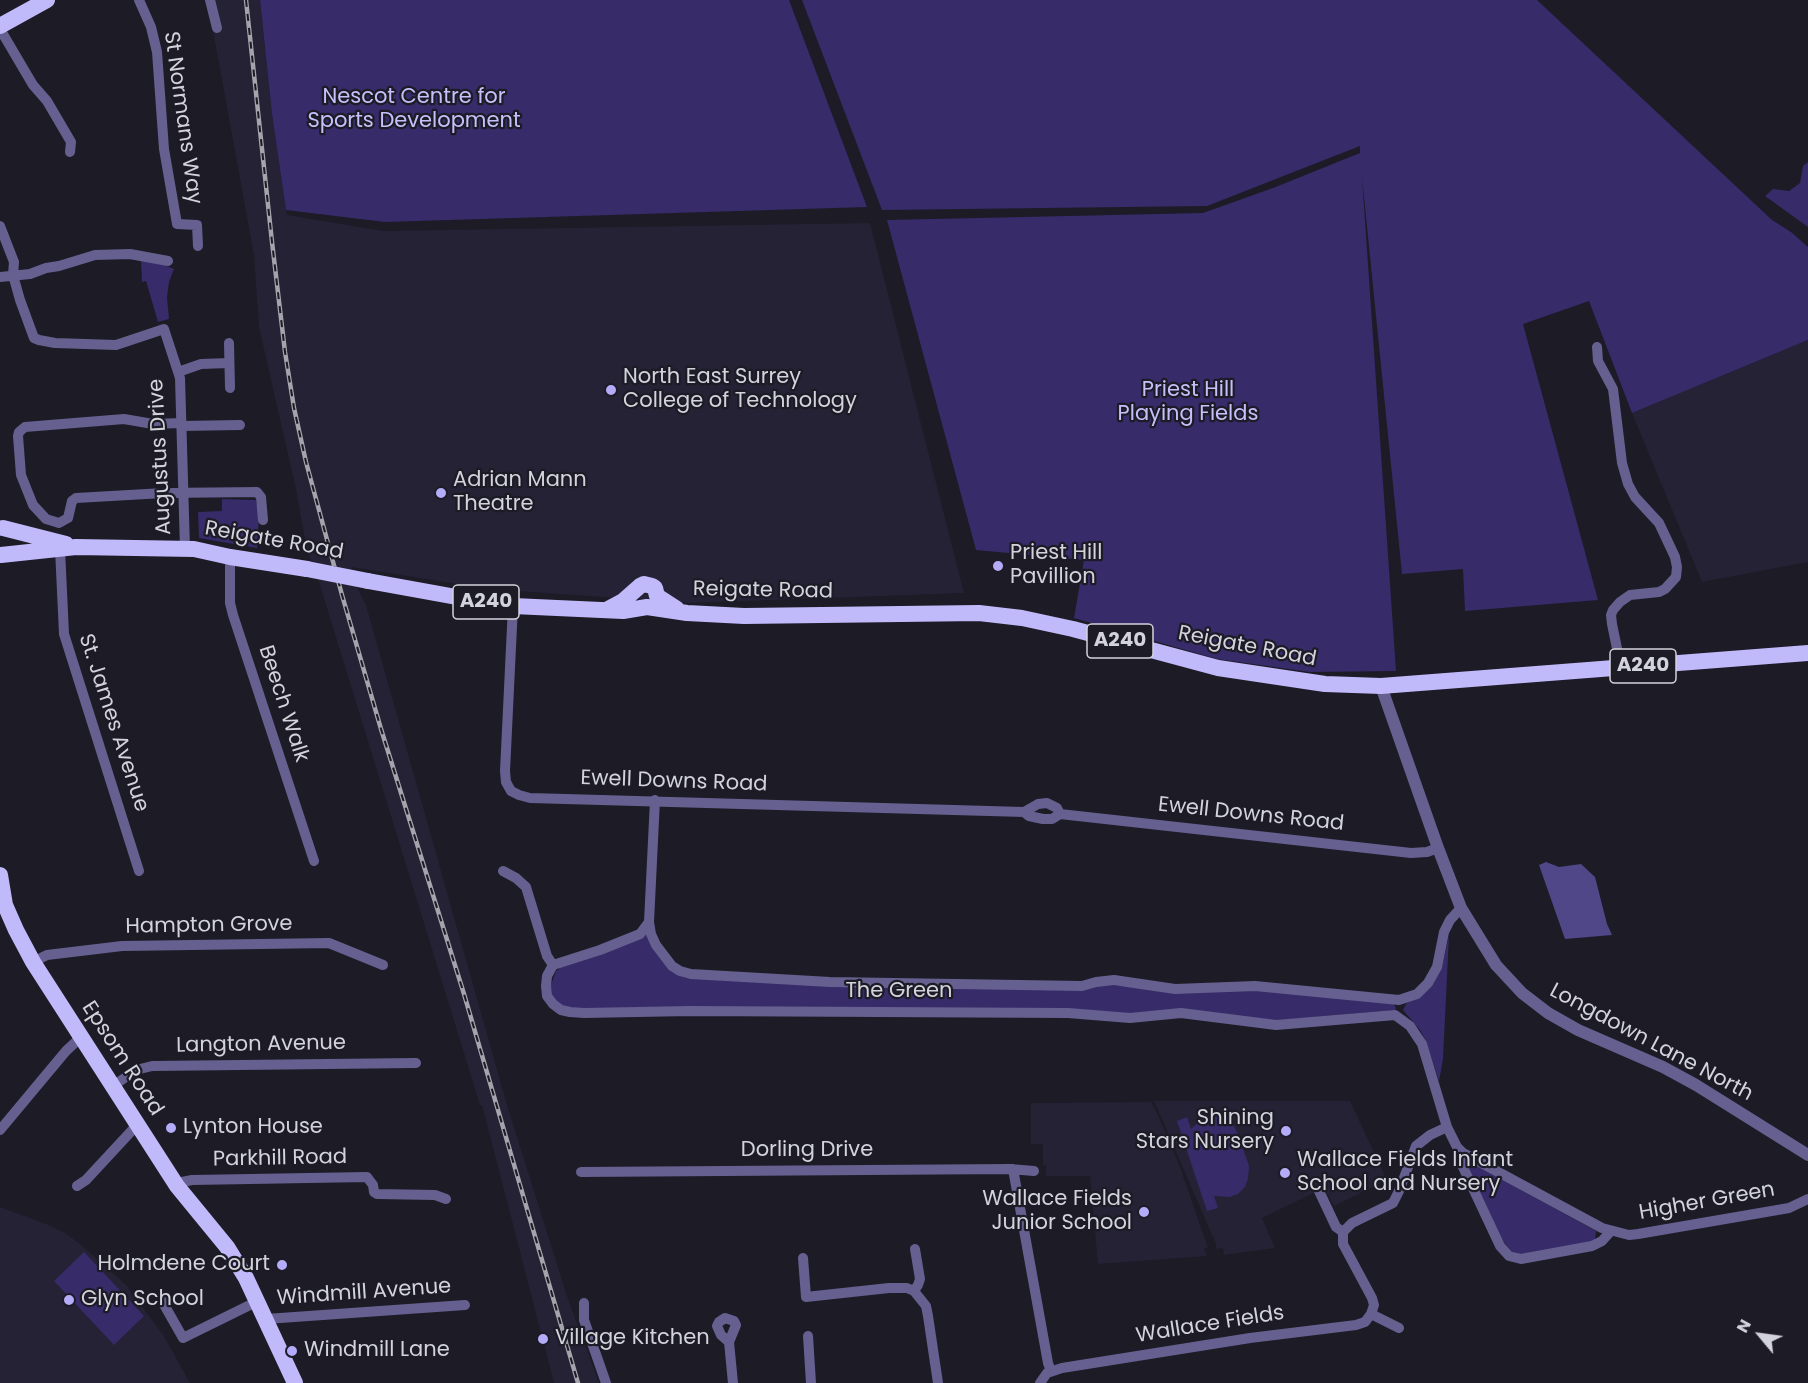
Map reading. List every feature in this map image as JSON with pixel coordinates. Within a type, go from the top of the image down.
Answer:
[{"type":"highway","points":[[0,27],[47,0]]},
{"type":"highway","points":[[0,556],[6,542],[1,525]]},
{"type":"highway","name":"Reigate Road","points":[[1,525],[68,548]]},
{"type":"highway","name":"Reigate Road","points":[[0,556],[68,548],[185,549],[513,606],[623,611],[649,603]]},
{"type":"highway","name":"Reigate Road","points":[[605,610],[635,591],[635,599],[640,605],[649,603],[681,611],[774,616],[979,613],[1022,618],[1073,629],[1218,668],[1325,684],[1381,686],[1808,653]]},
{"type":"highway","name":"Epsom Road","points":[[0,875],[5,905],[33,962],[177,1186],[227,1247],[258,1301],[295,1383]]},
{"type":"street","name":"St Normans Way","points":[[139,0],[154,39],[159,68],[164,149],[177,224],[197,225],[198,246]]},
{"type":"street","points":[[210,0],[217,28]]},
{"type":"street","points":[[0,27],[33,85],[47,101],[71,142],[70,152]]},
{"type":"street","points":[[0,225],[14,262],[13,275]]},
{"type":"street","points":[[0,277],[30,274],[95,255],[130,254],[168,261]]},
{"type":"street","name":"Augustus Drive","points":[[13,275],[34,338],[39,340],[66,344],[116,345],[164,329],[178,372],[185,549]]},
{"type":"street","points":[[229,343],[230,388]]},
{"type":"street","points":[[1597,347],[1598,361],[1613,389],[1622,463],[1628,484],[1635,497],[1659,523],[1677,567],[1676,578],[1665,589],[1659,592],[1630,595],[1613,610],[1612,624],[1621,668]]},
{"type":"street","points":[[178,372],[201,364],[229,363]]},
{"type":"street","points":[[240,425],[153,424],[124,418],[25,427],[18,436],[21,475],[33,505],[41,514],[59,524],[68,518],[72,501],[76,498],[164,493],[257,492],[261,498],[263,520]]},
{"type":"street","name":"St. James Avenue","points":[[68,548],[64,633],[140,871]]},
{"type":"street","name":"Beech Walk","points":[[230,557],[230,603],[233,615],[314,861]]},
{"type":"street","name":"Ewell Downs Road","points":[[513,606],[506,782],[511,791],[519,795],[530,798],[1024,812],[1038,804],[1047,803],[1057,808],[1060,814]]},
{"type":"street","name":"Longdown Lane North","points":[[1381,686],[1461,908],[1496,965],[1522,993],[1548,1013],[1578,1030],[1663,1067],[1696,1085],[1808,1155]]},
{"type":"street","name":"The Green","points":[[656,800],[649,922],[656,945],[672,966],[680,971],[702,975],[830,982],[1082,986],[1113,980],[1175,989],[1255,986],[1393,1000],[1404,999]]},
{"type":"street","name":"Ewell Downs Road","points":[[1024,812],[1029,816],[1043,819],[1052,819],[1060,814],[1411,853],[1427,852],[1438,848]]},
{"type":"street","points":[[503,871],[526,887],[547,956],[553,965],[640,934],[649,922]]},
{"type":"street","points":[[1399,1328],[1371,1314],[1374,1305],[1372,1298],[1343,1245],[1343,1232],[1352,1223],[1393,1203],[1416,1146],[1430,1135],[1447,1127],[1422,1044],[1410,1026],[1395,1015],[1404,999],[1416,994],[1428,983],[1437,967],[1444,932],[1450,920],[1461,908]]},
{"type":"street","name":"Hampton Grove","points":[[33,962],[47,955],[122,946],[328,943],[383,965]]},
{"type":"street","name":"The Green","points":[[553,965],[547,976],[548,996],[561,1010],[570,1012],[1068,1013],[1130,1018],[1181,1014],[1276,1025],[1395,1015]]},
{"type":"street","points":[[0,1130],[66,1050],[81,1037]]},
{"type":"street","name":"Langton Avenue","points":[[113,1086],[136,1070],[152,1066],[416,1063]]},
{"type":"street","points":[[77,1186],[86,1180],[137,1125]]},
{"type":"street","name":"Higher Green","points":[[1447,1127],[1463,1153],[1611,1231],[1629,1235],[1789,1208],[1808,1199]]},
{"type":"street","name":"Higher Green","points":[[1463,1153],[1462,1165],[1500,1246],[1509,1256],[1521,1259],[1592,1246],[1602,1241],[1611,1231]]},
{"type":"street","points":[[1013,1169],[1051,1371],[1040,1383]]},
{"type":"street","name":"Dorling Drive","points":[[581,1172],[1013,1169],[1034,1171]]},
{"type":"street","name":"Parkhill Road","points":[[177,1186],[182,1182],[192,1180],[367,1177],[377,1194],[435,1195],[446,1199]]},
{"type":"street","points":[[1319,1191],[1336,1227],[1343,1232]]},
{"type":"street","points":[[914,1292],[920,1279],[915,1249]]},
{"type":"street","points":[[803,1258],[806,1297],[898,1287],[914,1292],[926,1306],[938,1383]]},
{"type":"street","points":[[162,1301],[183,1338],[258,1301]]},
{"type":"street","points":[[584,1303],[584,1320],[606,1383]]},
{"type":"street","name":"Windmill Avenue","points":[[266,1319],[465,1305]]},
{"type":"street","name":"Wallace Fields","points":[[1051,1371],[1250,1338],[1356,1324],[1365,1322],[1371,1314]]},
{"type":"street","points":[[808,1336],[811,1383]]},
{"type":"street","points":[[729,1342],[733,1383]]},
{"type":"shaded area","name":"North East Surrey College of Technology","points":[[209,0],[260,0],[272,114],[287,215],[383,231],[870,223],[964,593],[689,603],[489,589],[351,567],[356,585],[366,605],[507,1105],[567,1296],[599,1383],[554,1383],[482,1105],[480,1105],[319,582],[307,550],[296,489],[259,327],[254,255]]},
{"type":"shaded area","points":[[1808,340],[1808,562],[1702,582],[1632,413]]},
{"type":"shaded area","points":[[1546,862],[1559,867],[1581,864],[1595,877],[1612,935],[1565,939],[1539,865]]},
{"type":"shaded area","name":"Wallace Fields Infant School and Nursery","points":[[1154,1101],[1350,1101],[1387,1180],[1334,1206],[1324,1188],[1262,1218],[1275,1248],[1224,1255],[1223,1248],[1216,1249],[1216,1244]]},
{"type":"shaded area","name":"Wallace Fields Junior School","points":[[1151,1102],[1180,1167],[1208,1248],[1204,1248],[1207,1256],[1098,1264],[1090,1176],[1046,1176],[1046,1165],[1043,1165],[1043,1144],[1031,1144],[1031,1103]]},
{"type":"shaded area","name":"Glyn School","points":[[0,1207],[65,1233],[126,1285],[164,1336],[190,1383],[0,1383]]},
{"type":"green space","name":"Nescot Centre for Sports Development","points":[[260,0],[789,0],[867,207],[385,222],[286,210],[272,114]]},
{"type":"green space","name":"Priest Hill Playing Fields","points":[[802,0],[1537,0],[1772,220],[1791,232],[1808,247],[1808,340],[1632,413],[1589,301],[1523,324],[1598,600],[1465,611],[1463,569],[1402,574],[1362,177],[1396,671],[1310,672],[1217,659],[1074,618],[1084,560],[976,550],[887,220],[1203,213],[1360,153],[1360,146],[1207,206],[882,210]]},
{"type":"green space","points":[[1808,162],[1808,227],[1765,196],[1773,189],[1789,191],[1800,183],[1803,166]]},
{"type":"green space","points":[[141,260],[174,269],[167,297],[169,319],[158,322],[146,281],[142,282]]},
{"type":"green space","points":[[222,499],[256,500],[259,517],[257,548],[199,538],[198,512],[222,511]]},
{"type":"green space","points":[[648,933],[682,974],[1255,989],[1393,1003],[1396,1008],[1395,1010],[1269,1021],[1150,1014],[581,1009],[562,1006],[555,1001],[551,994],[551,985],[556,971],[561,967]]},
{"type":"green space","points":[[1449,936],[1443,1059],[1439,1081],[1425,1039],[1403,1010],[1442,966]]},
{"type":"green space","points":[[1214,1116],[1232,1123],[1249,1166],[1245,1187],[1238,1194],[1230,1197],[1214,1196],[1218,1208],[1207,1211],[1177,1121],[1187,1117],[1191,1129],[1201,1120]]},
{"type":"green space","points":[[1470,1162],[1596,1231],[1595,1239],[1592,1242],[1521,1255],[1511,1251],[1499,1236],[1467,1166]]},
{"type":"green space","points":[[84,1252],[144,1316],[114,1345],[54,1281]]},
{"type":"railway","points":[[246,0],[285,352],[306,462],[381,729],[464,994],[578,1383]]},
{"type":"place","name":"North East Surrey College of Technology","points":[[611,390]]},
{"type":"place","name":"Adrian Mann Theatre","points":[[441,493]]},
{"type":"place","name":"Priest Hill Pavillion","points":[[998,566]]},
{"type":"place","name":"Lynton House","points":[[171,1128]]},
{"type":"place","name":"Shining Stars Nursery","points":[[1286,1131]]},
{"type":"place","name":"Wallace Fields Infant School and Nursery","points":[[1285,1173]]},
{"type":"place","name":"Wallace Fields Junior School","points":[[1144,1212]]},
{"type":"place","name":"Holmdene Court","points":[[282,1265]]},
{"type":"place","name":"Glyn School","points":[[69,1300]]},
{"type":"place","name":"Village Kitchen","points":[[543,1339]]},
{"type":"place","name":"Windmill Lane","points":[[292,1351]]}]
